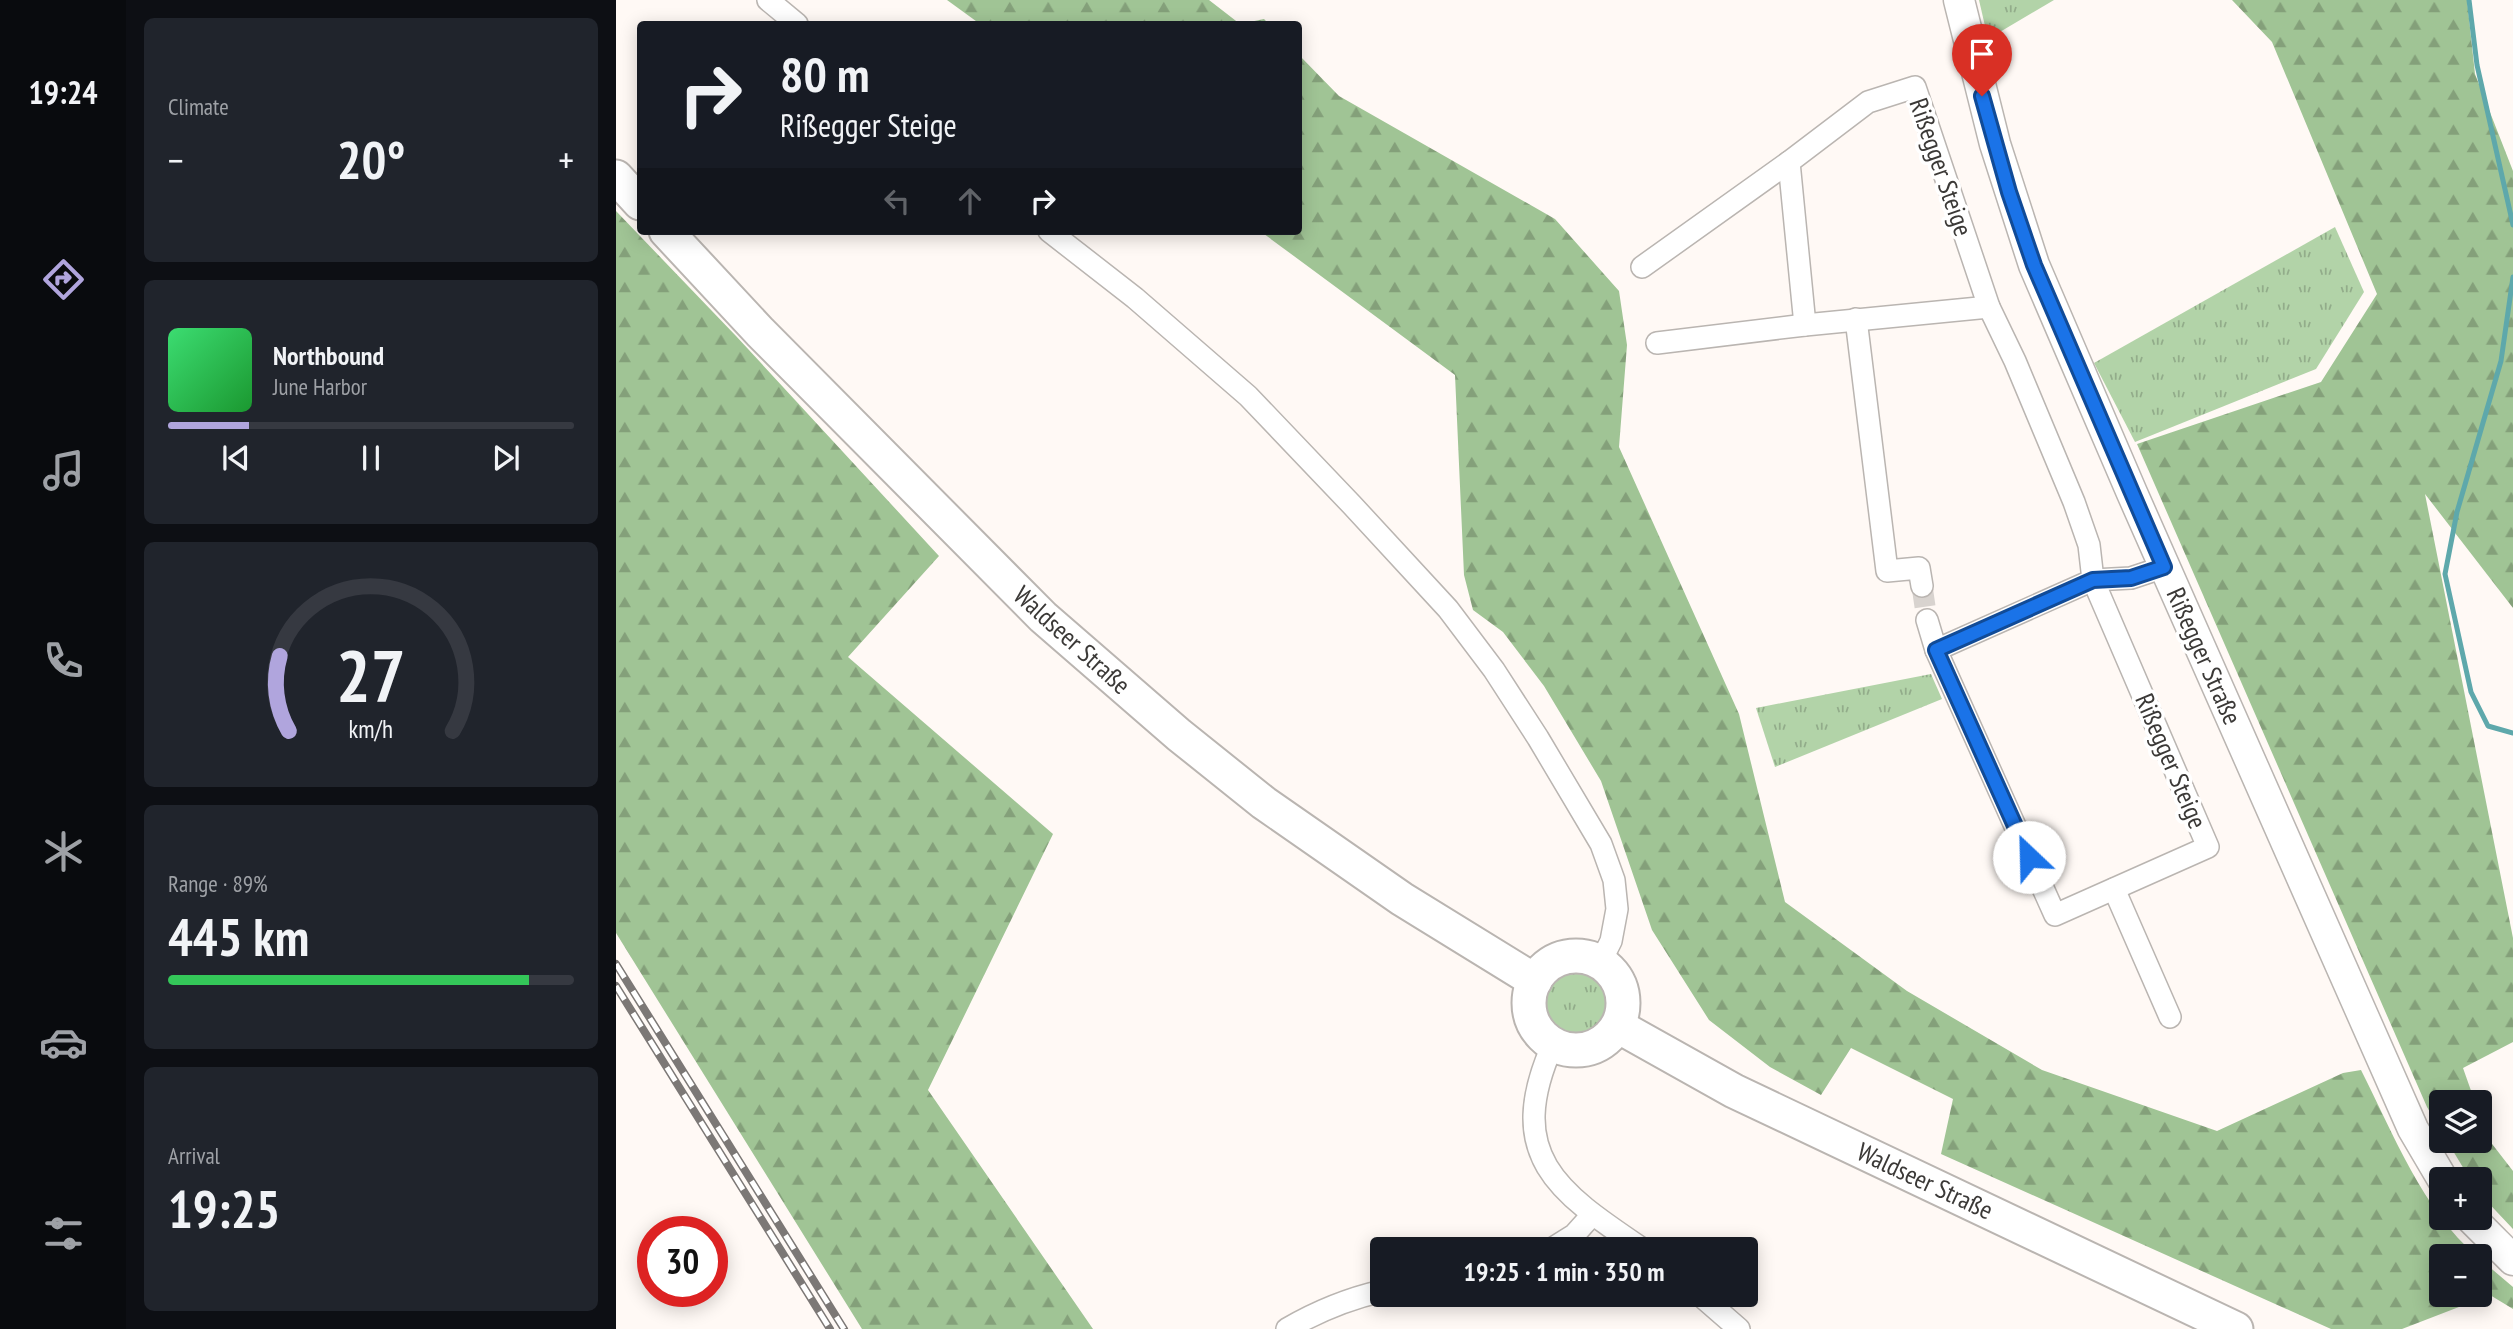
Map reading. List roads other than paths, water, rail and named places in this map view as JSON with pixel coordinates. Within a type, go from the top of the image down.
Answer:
[{"type":"main road","points":[[616,177],[637,200]]},
{"type":"main road","name":"Waldseer Straße","points":[[670,235],[760,332],[1043,617],[1264,803],[1402,899],[1535,981]]},
{"type":"main road","points":[[1580,956],[1600,963],[1609,968],[1623,995],[1623,1011],[1618,1026],[1608,1038],[1580,1051],[1553,1044],[1539,1032],[1531,1019],[1529,1003],[1535,981],[1550,964],[1564,957],[1580,956]]},
{"type":"main road","name":"Waldseer Straße","points":[[1618,1026],[1734,1091],[2236,1329]]},
{"type":"street","points":[[768,0],[793,21]]},
{"type":"street","name":"Rißegger Straße","points":[[1959,0],[1995,144],[2034,265],[2164,567],[2413,1129],[2435,1167]]},
{"type":"street","name":"Rißegger Steige","points":[[1642,267],[1868,102],[1915,87],[1989,306],[2074,502],[2089,545],[2093,580],[2208,847],[2055,915],[1936,650]]},
{"type":"street","points":[[1789,162],[1805,325]]},
{"type":"street","points":[[1054,235],[1135,298],[1248,396],[1448,609],[1471,639],[1538,738],[1601,844],[1614,880],[1617,909],[1611,941],[1600,963]]},
{"type":"street","points":[[1657,343],[1989,306]]},
{"type":"street","points":[[1856,319],[1887,571],[1919,568],[1922,586]]},
{"type":"street","points":[[1927,620],[1936,650],[2093,580],[2131,578],[2164,567]]},
{"type":"street","points":[[2114,889],[2170,1017]]},
{"type":"street","points":[[1553,1044],[1542,1068],[1533,1112],[1540,1154],[1562,1188],[1592,1214],[1625,1237]]},
{"type":"street","points":[[1571,1237],[1592,1214]]},
{"type":"street","points":[[2483,1230],[2513,1261]]},
{"type":"street","points":[[1287,1329],[1318,1311],[1370,1294]]},
{"type":"street","points":[[1714,1307],[1739,1329]]},
{"type":"waterway","points":[[2469,0],[2477,65],[2513,225]]},
{"type":"waterway","points":[[2513,277],[2501,361],[2457,512],[2445,574],[2471,692],[2488,726],[2513,733]]},
{"type":"tunnel","points":[[1922,586],[1927,620]]},
{"type":"railway","points":[[616,964],[844,1329]]},
{"type":"railway","points":[[616,986],[830,1329]]}]
